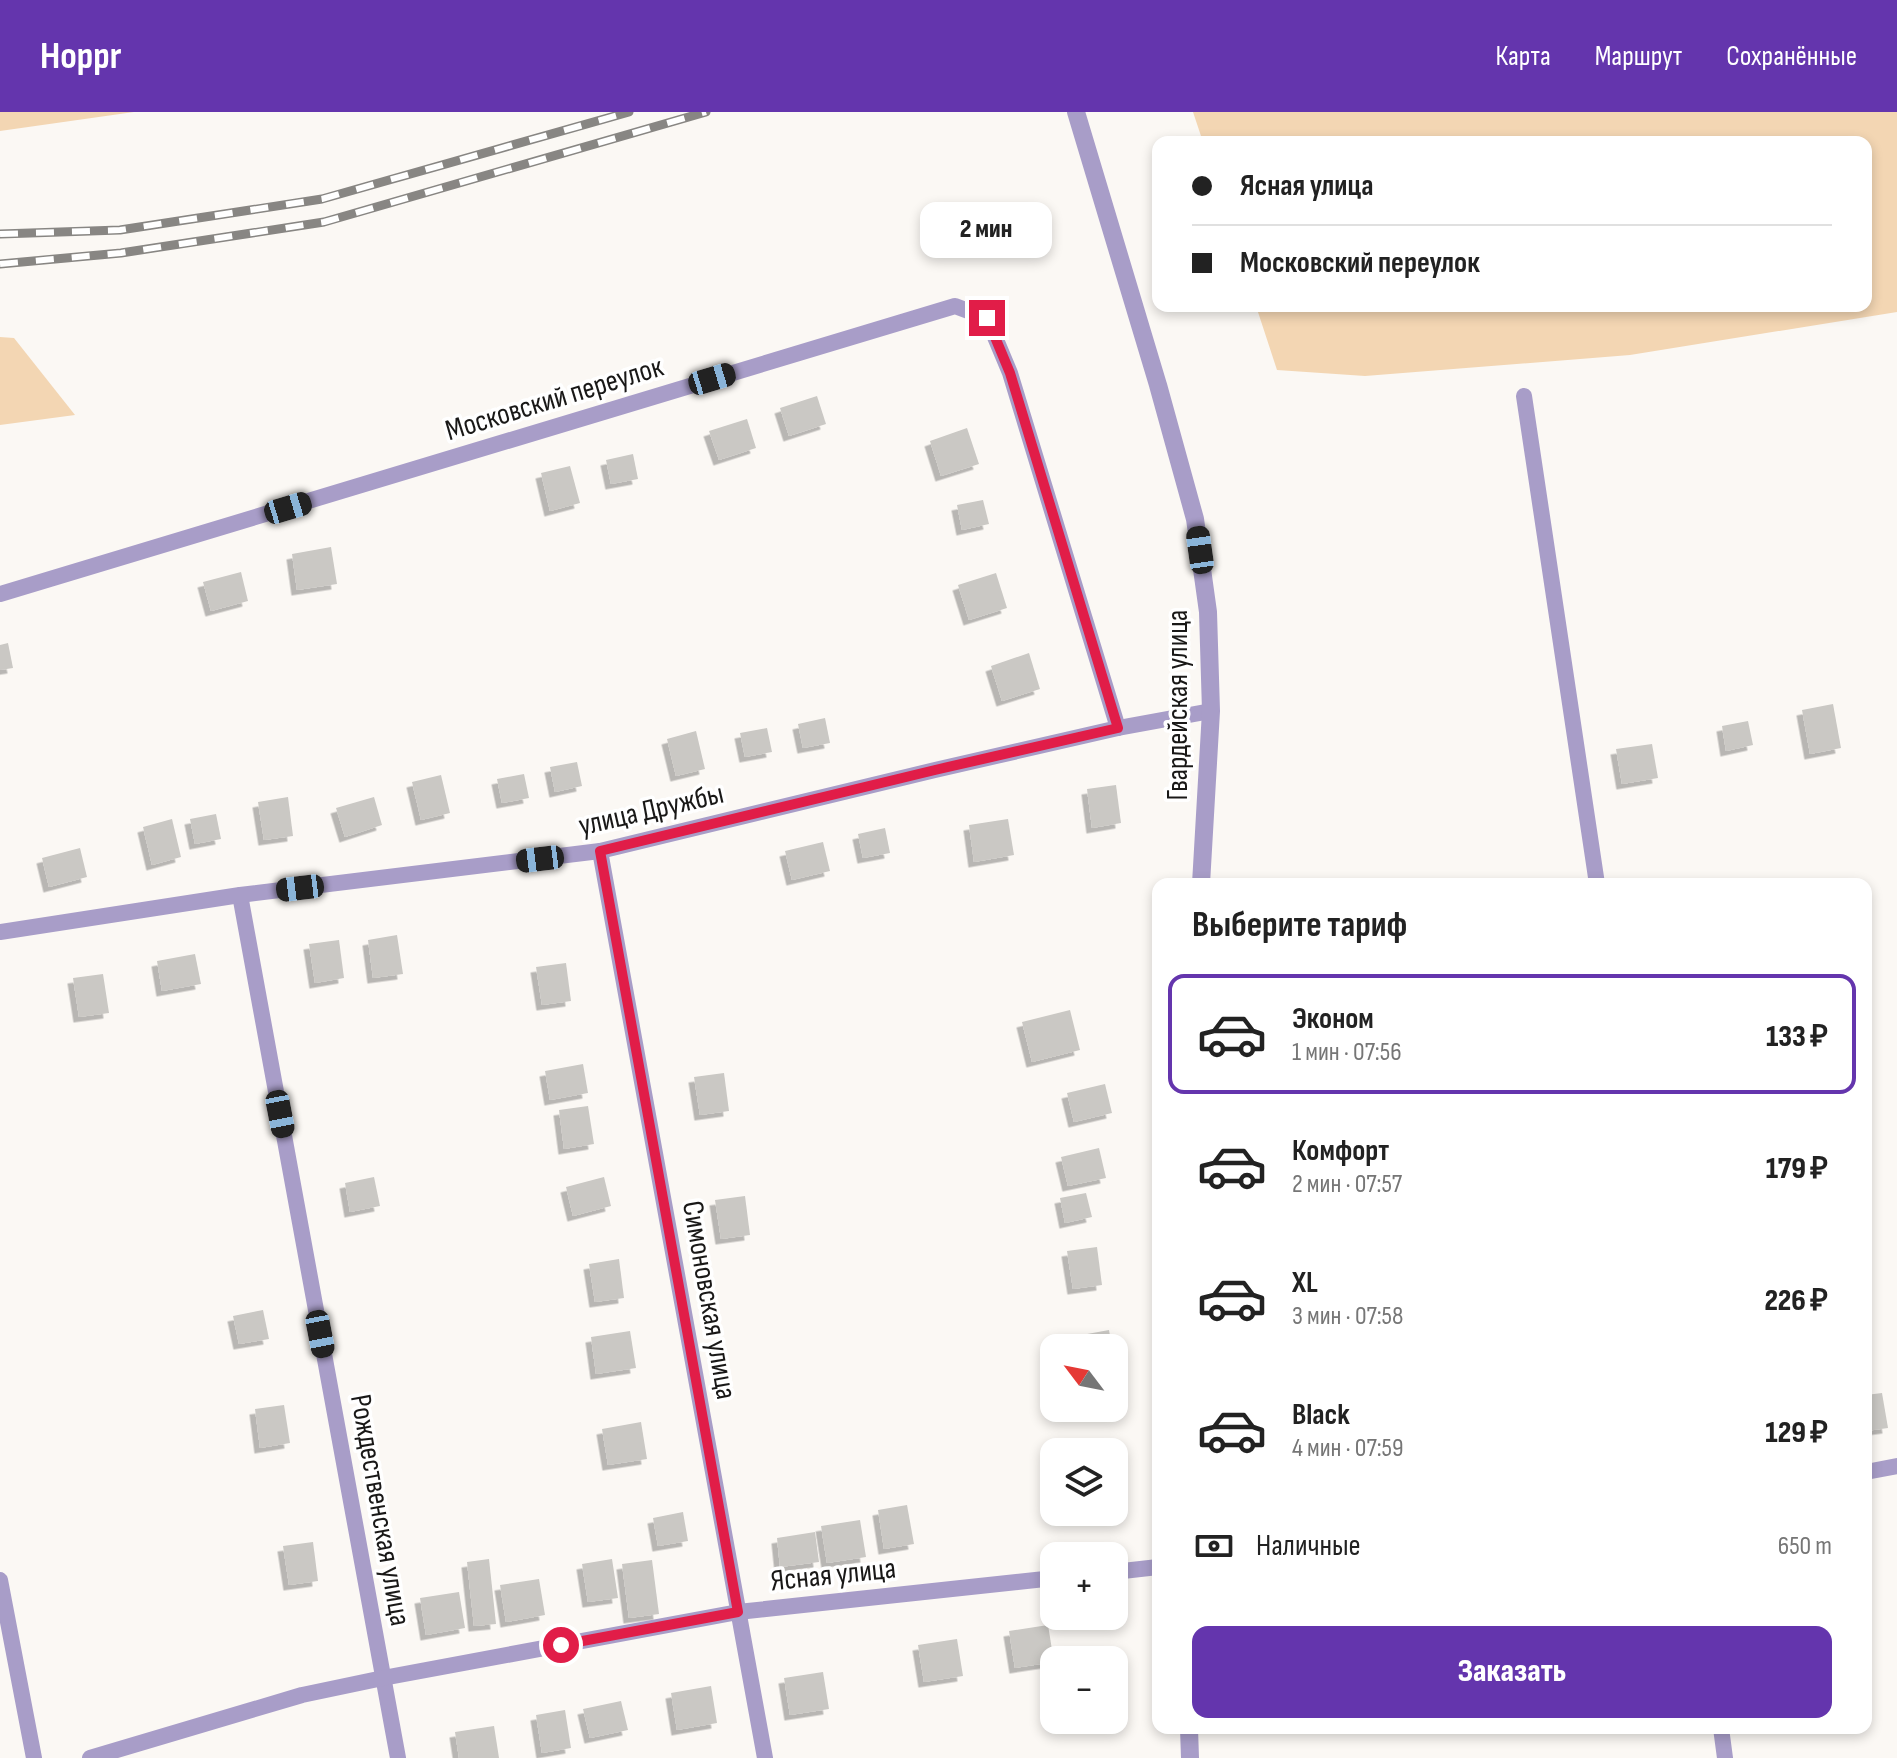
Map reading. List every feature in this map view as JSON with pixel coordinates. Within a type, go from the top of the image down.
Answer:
[{"type":"street","name":"Гвардейская улица","points":[[1076,112],[1195,519],[1208,612],[1211,711],[1201,878]]},
{"type":"street","name":"Московский переулок","points":[[0,594],[955,306],[987,318],[1010,373],[1118,728]]},
{"type":"street","points":[[1524,396],[1596,878]]},
{"type":"street","name":"улица Дружбы","points":[[0,932],[240,895],[600,851],[1118,728],[1211,711]]},
{"type":"street","name":"Симоновская улица","points":[[600,851],[765,1758]]},
{"type":"street","name":"Рождественская улица","points":[[240,895],[398,1758]]},
{"type":"street","points":[[1872,1471],[1897,1466]]},
{"type":"street","points":[[1128,1570],[1152,1568]]},
{"type":"street","points":[[0,1580],[34,1758]]},
{"type":"street","name":"Ясная улица","points":[[90,1758],[302,1695],[383,1678],[738,1612],[1040,1580]]},
{"type":"street","points":[[1189,1734],[1190,1758]]},
{"type":"street","points":[[1722,1734],[1725,1758]]},
{"type":"shaded area","points":[[0,112],[134,112],[0,131]]},
{"type":"shaded area","points":[[1193,112],[1897,112],[1897,312],[1630,355],[1365,376],[1277,370],[1258,312],[1872,312],[1872,136],[1201,136]]},
{"type":"shaded area","points":[[0,337],[14,338],[75,415],[0,425]]},
{"type":"building","points":[[817,396],[826,424],[789,436],[780,408]]},
{"type":"building","points":[[747,419],[756,448],[719,460],[709,431]]},
{"type":"building","points":[[967,428],[979,464],[941,476],[930,441]]},
{"type":"building","points":[[633,454],[638,479],[611,484],[606,460]]},
{"type":"building","points":[[570,466],[580,503],[550,511],[541,473]]},
{"type":"building","points":[[983,500],[989,524],[962,530],[957,505]]},
{"type":"building","points":[[331,547],[337,584],[297,590],[292,554]]},
{"type":"building","points":[[241,572],[248,601],[211,611],[203,582]]},
{"type":"building","points":[[996,573],[1007,608],[969,620],[958,585]]},
{"type":"building","points":[[8,643],[13,668],[0,670],[0,645]]},
{"type":"building","points":[[1029,653],[1040,689],[1002,701],[991,666]]},
{"type":"building","points":[[1833,704],[1841,748],[1810,754],[1802,710]]},
{"type":"building","points":[[825,718],[830,743],[803,748],[798,724]]},
{"type":"building","points":[[1748,721],[1753,745],[1726,751],[1722,726]]},
{"type":"building","points":[[767,728],[772,752],[745,757],[740,733]]},
{"type":"building","points":[[696,731],[705,769],[676,776],[667,739]]},
{"type":"building","points":[[1652,744],[1658,778],[1622,784],[1616,749]]},
{"type":"building","points":[[577,762],[582,786],[555,792],[550,767]]},
{"type":"building","points":[[524,774],[529,798],[502,803],[497,779]]},
{"type":"building","points":[[441,775],[450,813],[421,820],[412,782]]},
{"type":"building","points":[[1116,785],[1121,823],[1092,828],[1087,789]]},
{"type":"building","points":[[288,797],[293,836],[264,840],[258,802]]},
{"type":"building","points":[[374,797],[382,825],[345,837],[336,808]]},
{"type":"building","points":[[216,814],[221,839],[195,844],[190,819]]},
{"type":"building","points":[[172,819],[181,857],[152,865],[143,827]]},
{"type":"building","points":[[1008,819],[1014,855],[974,862],[969,825]]},
{"type":"building","points":[[885,828],[890,853],[863,858],[858,834]]},
{"type":"building","points":[[823,842],[830,871],[792,880],[785,851]]},
{"type":"building","points":[[80,848],[87,877],[49,887],[42,858]]},
{"type":"building","points":[[397,935],[403,974],[373,978],[368,940]]},
{"type":"building","points":[[339,940],[344,978],[315,983],[309,944]]},
{"type":"building","points":[[195,954],[201,984],[162,991],[157,961]]},
{"type":"building","points":[[566,963],[571,1001],[542,1005],[536,967]]},
{"type":"building","points":[[103,974],[109,1013],[79,1017],[73,978]]},
{"type":"building","points":[[1070,1010],[1080,1050],[1032,1062],[1022,1022]]},
{"type":"building","points":[[583,1064],[588,1093],[550,1100],[545,1071]]},
{"type":"building","points":[[724,1073],[729,1111],[700,1115],[694,1077]]},
{"type":"building","points":[[1105,1084],[1112,1113],[1074,1122],[1067,1093]]},
{"type":"building","points":[[588,1106],[594,1144],[564,1149],[559,1110]]},
{"type":"building","points":[[1099,1148],[1106,1178],[1068,1186],[1061,1157]]},
{"type":"building","points":[[374,1177],[380,1206],[350,1212],[345,1183]]},
{"type":"building","points":[[604,1177],[611,1206],[573,1216],[566,1187]]},
{"type":"building","points":[[1086,1193],[1092,1217],[1065,1223],[1060,1198]]},
{"type":"building","points":[[745,1196],[750,1235],[721,1239],[715,1200]]},
{"type":"building","points":[[1097,1247],[1102,1285],[1073,1289],[1067,1251]]},
{"type":"building","points":[[619,1259],[624,1298],[595,1302],[589,1264]]},
{"type":"building","points":[[263,1310],[269,1339],[239,1344],[233,1316]]},
{"type":"building","points":[[1109,1330],[1110,1334],[1087,1334]]},
{"type":"building","points":[[630,1331],[636,1368],[596,1374],[591,1337]]},
{"type":"building","points":[[1882,1393],[1888,1428],[1872,1430],[1872,1394]]},
{"type":"building","points":[[284,1405],[290,1443],[260,1448],[255,1409]]},
{"type":"building","points":[[641,1422],[647,1459],[608,1465],[602,1429]]},
{"type":"building","points":[[907,1505],[914,1544],[884,1549],[878,1510]]},
{"type":"building","points":[[683,1512],[688,1541],[658,1546],[653,1518]]},
{"type":"building","points":[[860,1520],[866,1557],[827,1563],[821,1526]]},
{"type":"building","points":[[815,1532],[819,1562],[780,1567],[777,1538]]},
{"type":"building","points":[[313,1542],[318,1581],[289,1585],[283,1546]]},
{"type":"building","points":[[489,1559],[496,1624],[474,1626],[467,1562]]},
{"type":"building","points":[[612,1559],[618,1598],[588,1602],[582,1564]]},
{"type":"building","points":[[652,1560],[659,1614],[629,1618],[622,1564]]},
{"type":"building","points":[[539,1579],[545,1615],[506,1622],[500,1585]]},
{"type":"building","points":[[459,1592],[465,1628],[426,1635],[420,1598]]},
{"type":"building","points":[[1040,1626],[1040,1630],[1049,1630],[1051,1646],[1040,1646],[1040,1664],[1015,1668],[1009,1631]]},
{"type":"building","points":[[957,1639],[963,1676],[924,1682],[918,1645]]},
{"type":"building","points":[[823,1672],[829,1709],[790,1715],[784,1678]]},
{"type":"building","points":[[711,1686],[717,1723],[677,1730],[671,1693]]},
{"type":"building","points":[[621,1701],[628,1730],[590,1738],[583,1709]]},
{"type":"building","points":[[565,1710],[571,1748],[542,1753],[536,1715]]},
{"type":"building","points":[[494,1726],[499,1758],[459,1758],[455,1732]]},
{"type":"railway","points":[[0,234],[120,230],[322,199],[629,112]]},
{"type":"railway","points":[[0,264],[121,253],[324,222],[706,112]]},
{"type":"route","points":[[561,1645],[738,1612],[600,851],[1118,728],[1010,373],[987,318]]}]
